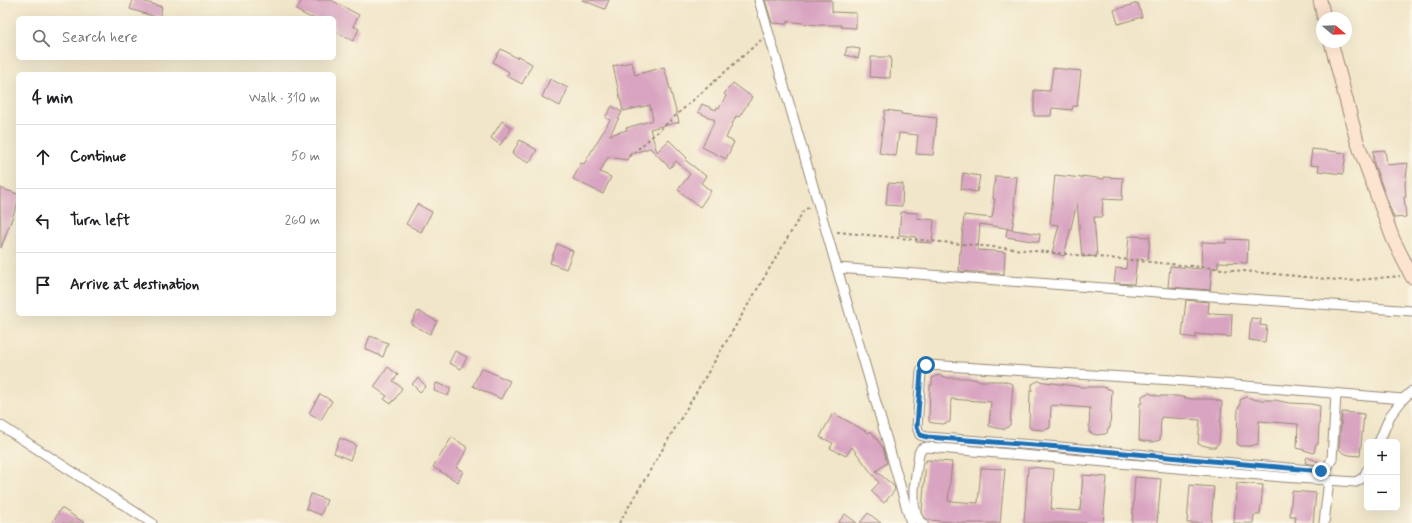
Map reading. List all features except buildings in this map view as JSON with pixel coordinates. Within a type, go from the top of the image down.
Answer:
[{"type":"main road","points":[[1320,0],[1323,12]]},
{"type":"main road","points":[[1333,48],[1357,140],[1393,239],[1411,276]]},
{"type":"street","points":[[758,0],[769,33],[911,523]]},
{"type":"street","points":[[837,268],[1412,311]]},
{"type":"street","points":[[1336,394],[1332,459],[1327,468],[1321,471],[1060,447],[927,437],[920,435],[917,427],[921,372],[923,367],[928,364],[1173,380],[1336,394],[1403,400]]},
{"type":"street","points":[[1380,439],[1390,416],[1412,391]]},
{"type":"street","points":[[0,425],[152,523]]},
{"type":"street","points":[[923,523],[920,522],[914,510],[914,489],[919,453],[921,449],[927,447],[1356,482],[1365,475]]},
{"type":"street","points":[[1324,523],[1329,480]]},
{"type":"path","points":[[629,157],[769,33]]},
{"type":"path","points":[[619,523],[804,210],[818,202]]},
{"type":"path","points":[[826,231],[1348,281],[1411,276]]},
{"type":"route","points":[[926,365],[923,367],[921,372],[917,432],[920,435],[927,437],[1060,447],[1321,471]]}]
